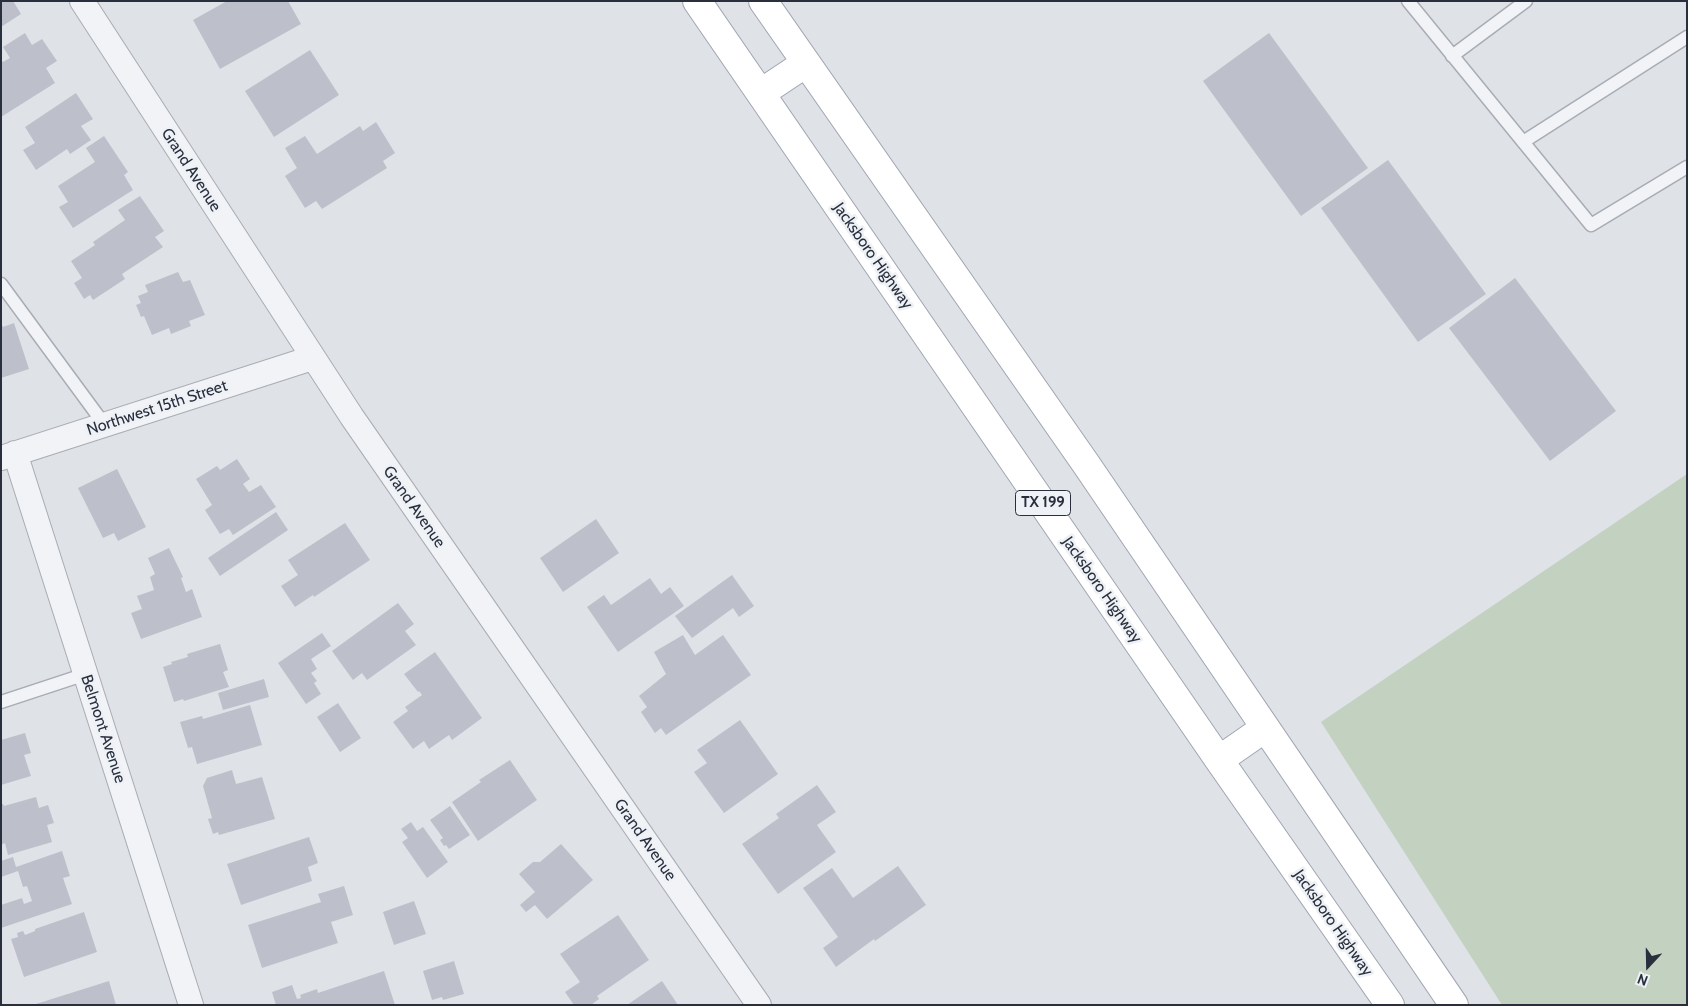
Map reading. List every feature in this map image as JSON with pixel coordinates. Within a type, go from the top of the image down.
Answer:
[{"type":"main road","name":"Jacksboro Highway","points":[[697,1],[1219,760],[1390,1005]]},
{"type":"main road","points":[[763,1],[1080,456],[1454,1005]]},
{"type":"main road","points":[[760,93],[806,63]]},
{"type":"main road","points":[[1219,760],[1265,728]]},
{"type":"street","name":"Grand Avenue","points":[[82,1],[312,358],[759,1005]]},
{"type":"street","name":"Northwest 15th Street","points":[[8,456],[312,358]]},
{"type":"street","name":"Belmont Avenue","points":[[8,456],[86,674],[191,1005]]},
{"type":"lane","points":[[1408,1],[1591,225],[1687,167]]},
{"type":"lane","points":[[1452,56],[1526,1]]},
{"type":"lane","points":[[1523,142],[1687,37]]},
{"type":"lane","points":[[1,284],[104,424]]},
{"type":"lane","points":[[1,702],[86,674]]},
{"type":"green space","points":[[1687,474],[1687,1005],[1502,1005],[1321,722]]},
{"type":"building","points":[[1,1],[13,1],[21,14],[1,27]]},
{"type":"building","points":[[227,1],[288,1],[301,24],[220,69],[193,20]]},
{"type":"building","points":[[25,33],[32,45],[42,39],[57,61],[46,68],[55,83],[1,117],[1,60],[3,62],[10,58],[3,47]]},
{"type":"building","points":[[1269,33],[1368,168],[1301,216],[1203,81]]},
{"type":"building","points":[[310,50],[339,95],[274,137],[245,91]]},
{"type":"building","points":[[76,93],[93,119],[81,126],[91,140],[70,154],[67,149],[36,170],[23,150],[35,143],[25,127]]},
{"type":"building","points":[[376,122],[395,153],[383,161],[387,168],[322,209],[316,201],[305,208],[285,176],[297,168],[285,148],[305,136],[317,154],[360,126],[363,131]]},
{"type":"building","points":[[104,136],[128,172],[124,175],[133,190],[73,228],[59,207],[68,202],[58,186],[95,162],[86,148]]},
{"type":"building","points":[[1388,160],[1486,294],[1418,342],[1321,208]]},
{"type":"building","points":[[140,196],[164,231],[155,237],[163,247],[122,274],[125,279],[93,300],[90,295],[84,299],[74,283],[82,278],[71,261],[95,245],[93,242],[125,220],[118,210]]},
{"type":"building","points":[[178,272],[183,282],[190,280],[205,315],[189,321],[191,326],[171,334],[169,328],[152,335],[144,316],[141,317],[136,305],[141,303],[138,296],[148,292],[145,285]]},
{"type":"building","points":[[1515,278],[1616,411],[1550,461],[1449,328]]},
{"type":"building","points":[[1,323],[3,327],[14,323],[29,369],[1,378]]},
{"type":"building","points":[[237,459],[250,479],[243,484],[249,492],[261,485],[276,507],[233,535],[229,529],[220,534],[205,510],[212,505],[196,479],[217,466],[220,470]]},
{"type":"building","points":[[117,469],[146,527],[118,541],[114,533],[103,538],[78,488]]},
{"type":"building","points":[[276,512],[288,530],[220,576],[208,558]]},
{"type":"building","points":[[596,519],[619,553],[563,592],[540,558]]},
{"type":"building","points":[[345,523],[370,560],[314,597],[313,595],[295,607],[281,586],[298,575],[288,560]]},
{"type":"building","points":[[169,548],[183,577],[181,578],[186,592],[192,589],[202,617],[141,639],[131,613],[142,609],[137,596],[154,590],[150,577],[155,574],[148,558]]},
{"type":"building","points":[[732,575],[754,606],[739,617],[733,608],[692,638],[675,616]]},
{"type":"building","points":[[650,578],[661,594],[670,587],[684,606],[618,652],[587,607],[604,595],[611,605]]},
{"type":"building","points":[[398,603],[414,624],[405,631],[416,645],[367,680],[362,673],[353,680],[332,651]]},
{"type":"building","points":[[322,633],[331,646],[311,659],[317,669],[311,673],[317,681],[314,683],[321,694],[306,704],[278,663]]},
{"type":"building","points":[[683,635],[695,655],[723,635],[751,675],[666,735],[661,728],[655,733],[641,712],[647,707],[639,696],[666,674],[654,652]]},
{"type":"building","points":[[220,644],[228,670],[223,672],[229,687],[184,701],[183,699],[174,702],[163,667],[172,664],[171,662],[188,657],[187,654]]},
{"type":"building","points":[[435,652],[482,718],[452,740],[449,735],[429,749],[424,741],[413,749],[393,722],[408,711],[405,707],[422,695],[404,674]]},
{"type":"building","points":[[264,679],[269,697],[223,710],[218,693]]},
{"type":"building","points":[[338,703],[361,738],[340,752],[317,717]]},
{"type":"building","points":[[250,705],[262,745],[197,764],[192,747],[188,748],[180,722],[202,716],[203,719]]},
{"type":"building","points":[[740,720],[778,774],[724,813],[694,772],[707,763],[697,750]]},
{"type":"building","points":[[25,733],[31,753],[24,755],[31,776],[1,785],[1,740]]},
{"type":"building","points":[[510,760],[537,800],[478,841],[452,802],[481,782],[479,780]]},
{"type":"building","points":[[232,770],[236,784],[262,777],[275,819],[219,835],[218,832],[213,834],[208,819],[212,818],[203,786],[207,778]]},
{"type":"building","points":[[817,785],[836,812],[817,825],[836,852],[778,894],[742,844],[779,818],[776,814]]},
{"type":"building","points":[[36,797],[39,808],[48,805],[54,823],[47,825],[52,842],[8,855],[5,843],[1,845],[1,804],[4,806]]},
{"type":"building","points":[[450,806],[470,835],[449,849],[440,840],[443,838],[430,820]]},
{"type":"building","points":[[411,822],[417,831],[423,827],[448,862],[427,878],[402,842],[408,838],[401,829]]},
{"type":"building","points":[[309,837],[318,863],[308,867],[312,881],[241,905],[227,864]]},
{"type":"building","points":[[561,844],[593,880],[547,919],[535,905],[526,912],[520,905],[535,892],[519,874],[533,862],[540,862]]},
{"type":"building","points":[[62,851],[70,876],[63,878],[72,904],[1,928],[1,905],[22,898],[24,904],[32,901],[27,886],[23,887],[18,871],[1,877],[1,861],[13,857],[16,867]]},
{"type":"building","points":[[898,866],[926,905],[875,941],[874,939],[836,967],[823,948],[838,937],[803,888],[832,868],[853,898]]},
{"type":"building","points":[[344,886],[353,915],[331,922],[338,943],[262,968],[248,925],[321,902],[318,894]]},
{"type":"building","points":[[414,901],[426,934],[394,945],[383,912]]},
{"type":"building","points":[[84,912],[97,952],[24,977],[11,939],[18,937],[17,933],[23,931],[25,935],[35,931],[35,929]]},
{"type":"building","points":[[618,915],[649,960],[597,996],[599,999],[591,1005],[574,1005],[565,992],[580,982],[560,954]]},
{"type":"building","points":[[454,961],[464,994],[443,1000],[442,997],[432,1000],[423,971]]},
{"type":"building","points":[[384,971],[395,1005],[276,1005],[272,992],[292,985],[297,999],[301,998],[300,995],[317,989],[318,993]]},
{"type":"building","points":[[109,981],[116,1005],[36,1005],[36,1004]]},
{"type":"building","points":[[662,981],[678,1005],[627,1005]]}]
